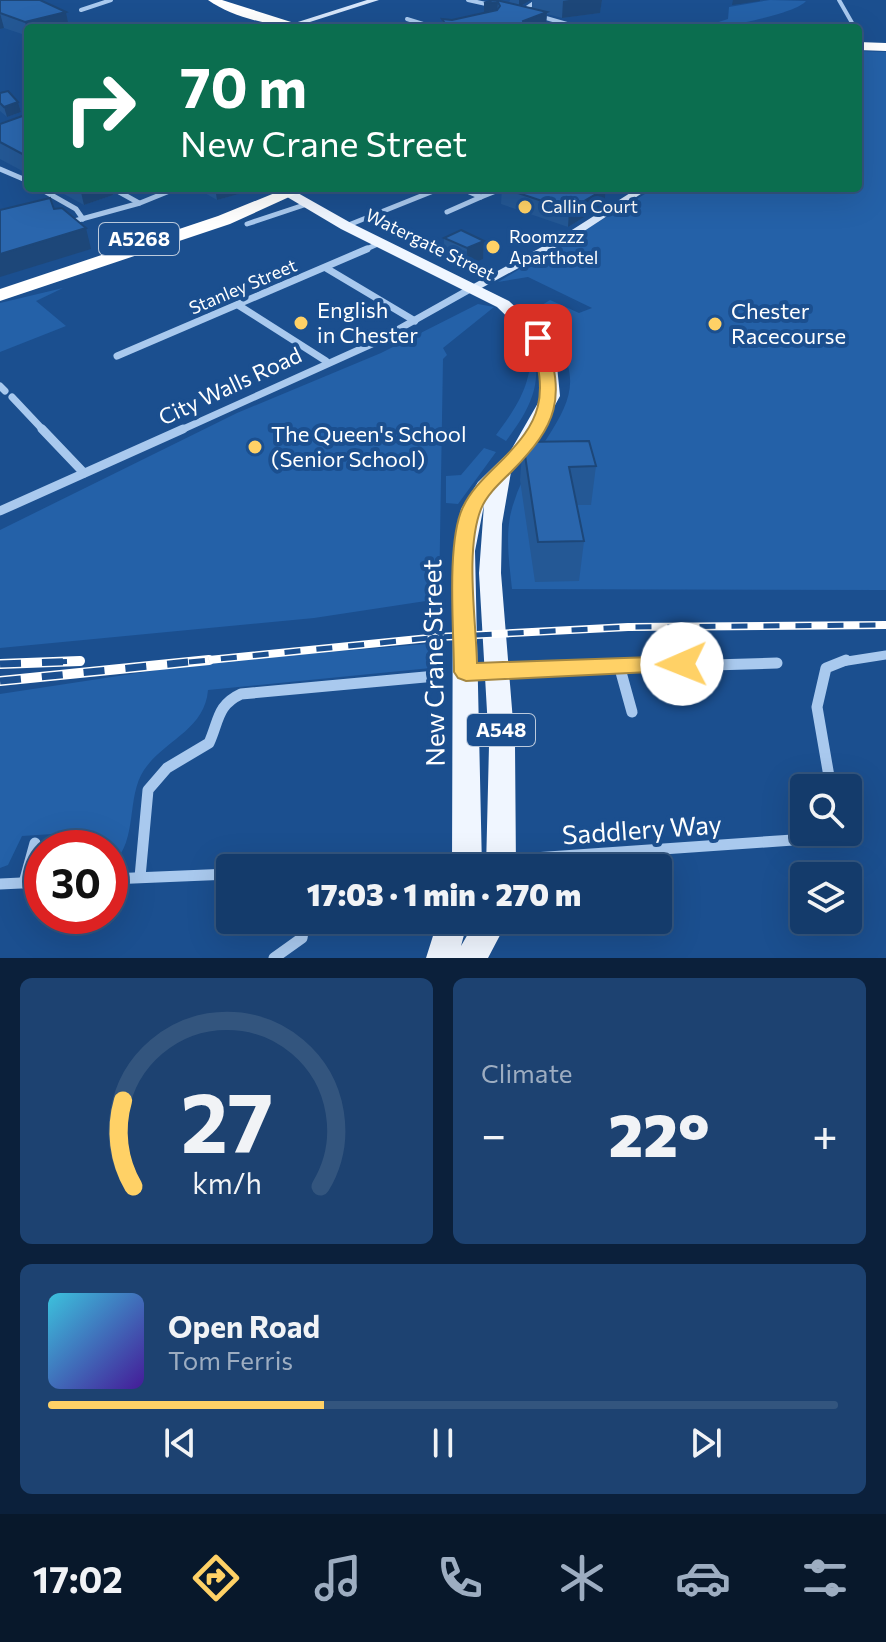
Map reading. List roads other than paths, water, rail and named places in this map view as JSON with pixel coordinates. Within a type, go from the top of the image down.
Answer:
[{"type":"highway","points":[[213,0],[284,24]]},
{"type":"highway","points":[[862,46],[886,47]]},
{"type":"highway","name":"A5268","points":[[0,283],[287,194]]},
{"type":"highway","name":"A5268","points":[[0,295],[287,194]]},
{"type":"main road","name":"Watergate Street","points":[[287,194],[493,299]]},
{"type":"main road","name":"New Crane Street","points":[[468,854],[464,551],[471,509],[485,487],[519,453],[544,414],[551,396],[550,377],[538,338],[524,321],[493,299]]},
{"type":"main road","name":"New Crane Street","points":[[502,854],[505,790],[498,670],[489,593],[490,524],[504,470]]},
{"type":"main road","points":[[442,958],[449,934]]},
{"type":"main road","points":[[471,958],[485,934]]},
{"type":"street","points":[[81,10],[111,0]]},
{"type":"street","points":[[303,24],[375,0]]},
{"type":"street","points":[[468,0],[506,8]]},
{"type":"street","points":[[538,0],[520,12],[565,24]]},
{"type":"street","points":[[839,0],[853,24]]},
{"type":"street","points":[[407,19],[423,24]]},
{"type":"street","points":[[0,169],[24,179]]},
{"type":"street","points":[[46,192],[76,209],[83,219]]},
{"type":"street","points":[[119,192],[140,203]]},
{"type":"street","points":[[62,225],[167,192]]},
{"type":"street","points":[[346,226],[431,192]]},
{"type":"street","points":[[469,192],[481,197]]},
{"type":"street","points":[[447,212],[494,192]]},
{"type":"street","points":[[472,288],[568,237],[633,192]]},
{"type":"street","points":[[247,224],[287,194]]},
{"type":"street","name":"Stanley Street","points":[[117,356],[380,243]]},
{"type":"street","points":[[326,268],[415,321]]},
{"type":"street","name":"City Walls Road","points":[[0,511],[415,321],[472,288]]},
{"type":"street","points":[[238,305],[326,361]]},
{"type":"street","points":[[12,397],[84,473]]},
{"type":"street","points":[[829,774],[817,707],[826,668],[849,659],[886,655]]},
{"type":"street","points":[[466,672],[619,665],[777,663]]},
{"type":"street","points":[[619,665],[632,712]]},
{"type":"street","points":[[140,877],[148,790],[167,768],[209,743],[217,712],[227,699],[255,692],[436,676]]},
{"type":"street","name":"Saddlery Way","points":[[629,854],[790,840]]},
{"type":"street","points":[[128,878],[216,874]]},
{"type":"street","points":[[0,884],[24,883]]},
{"type":"street","points":[[274,958],[302,938],[303,934]]},
{"type":"railway","points":[[209,660],[439,637],[628,627],[886,625]]},
{"type":"railway","points":[[0,681],[209,660]]},
{"type":"railway","points":[[189,662],[209,660]]},
{"type":"railway","points":[[0,664],[80,661],[51,662]]},
{"type":"place","name":"Callin Court","points":[[525,207]]},
{"type":"place","name":"Roomzzz Aparthotel","points":[[493,247]]},
{"type":"place","name":"English in Chester","points":[[301,323]]},
{"type":"place","name":"Chester Racecourse","points":[[715,324]]},
{"type":"place","name":"The Queen's School (Senior School)","points":[[255,447]]}]
